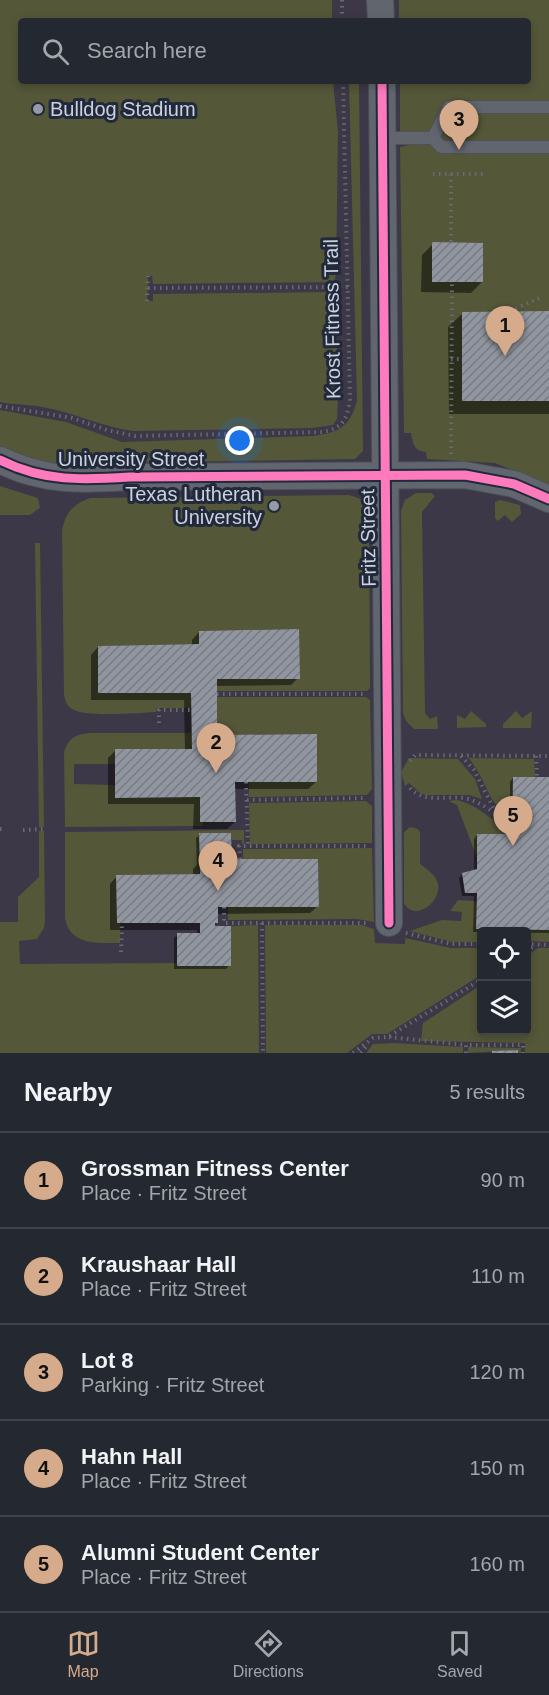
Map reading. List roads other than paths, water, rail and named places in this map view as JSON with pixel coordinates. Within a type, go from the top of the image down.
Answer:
[{"type":"street","points":[[380,0],[381,18]]},
{"type":"street","name":"Fritz Street","points":[[382,84],[388,927]]},
{"type":"street","name":"University Street","points":[[0,460],[16,468],[47,477],[77,480],[130,477],[441,474],[487,478],[513,484],[549,499]]},
{"type":"lane","points":[[433,138],[449,107],[549,107]]},
{"type":"lane","points":[[383,138],[433,138],[441,147],[549,147]]},
{"type":"place","name":"Bulldog Stadium","points":[[38,109]]},
{"type":"place","name":"Lot 8","points":[[459,150]]},
{"type":"place","name":"Grossman Fitness Center","points":[[505,356]]},
{"type":"place","name":"Texas Lutheran University","points":[[274,506]]},
{"type":"place","name":"Kraushaar Hall","points":[[216,773]]},
{"type":"place","name":"Alumni Student Center","points":[[513,846]]},
{"type":"place","name":"Hahn Hall","points":[[218,891]]}]
